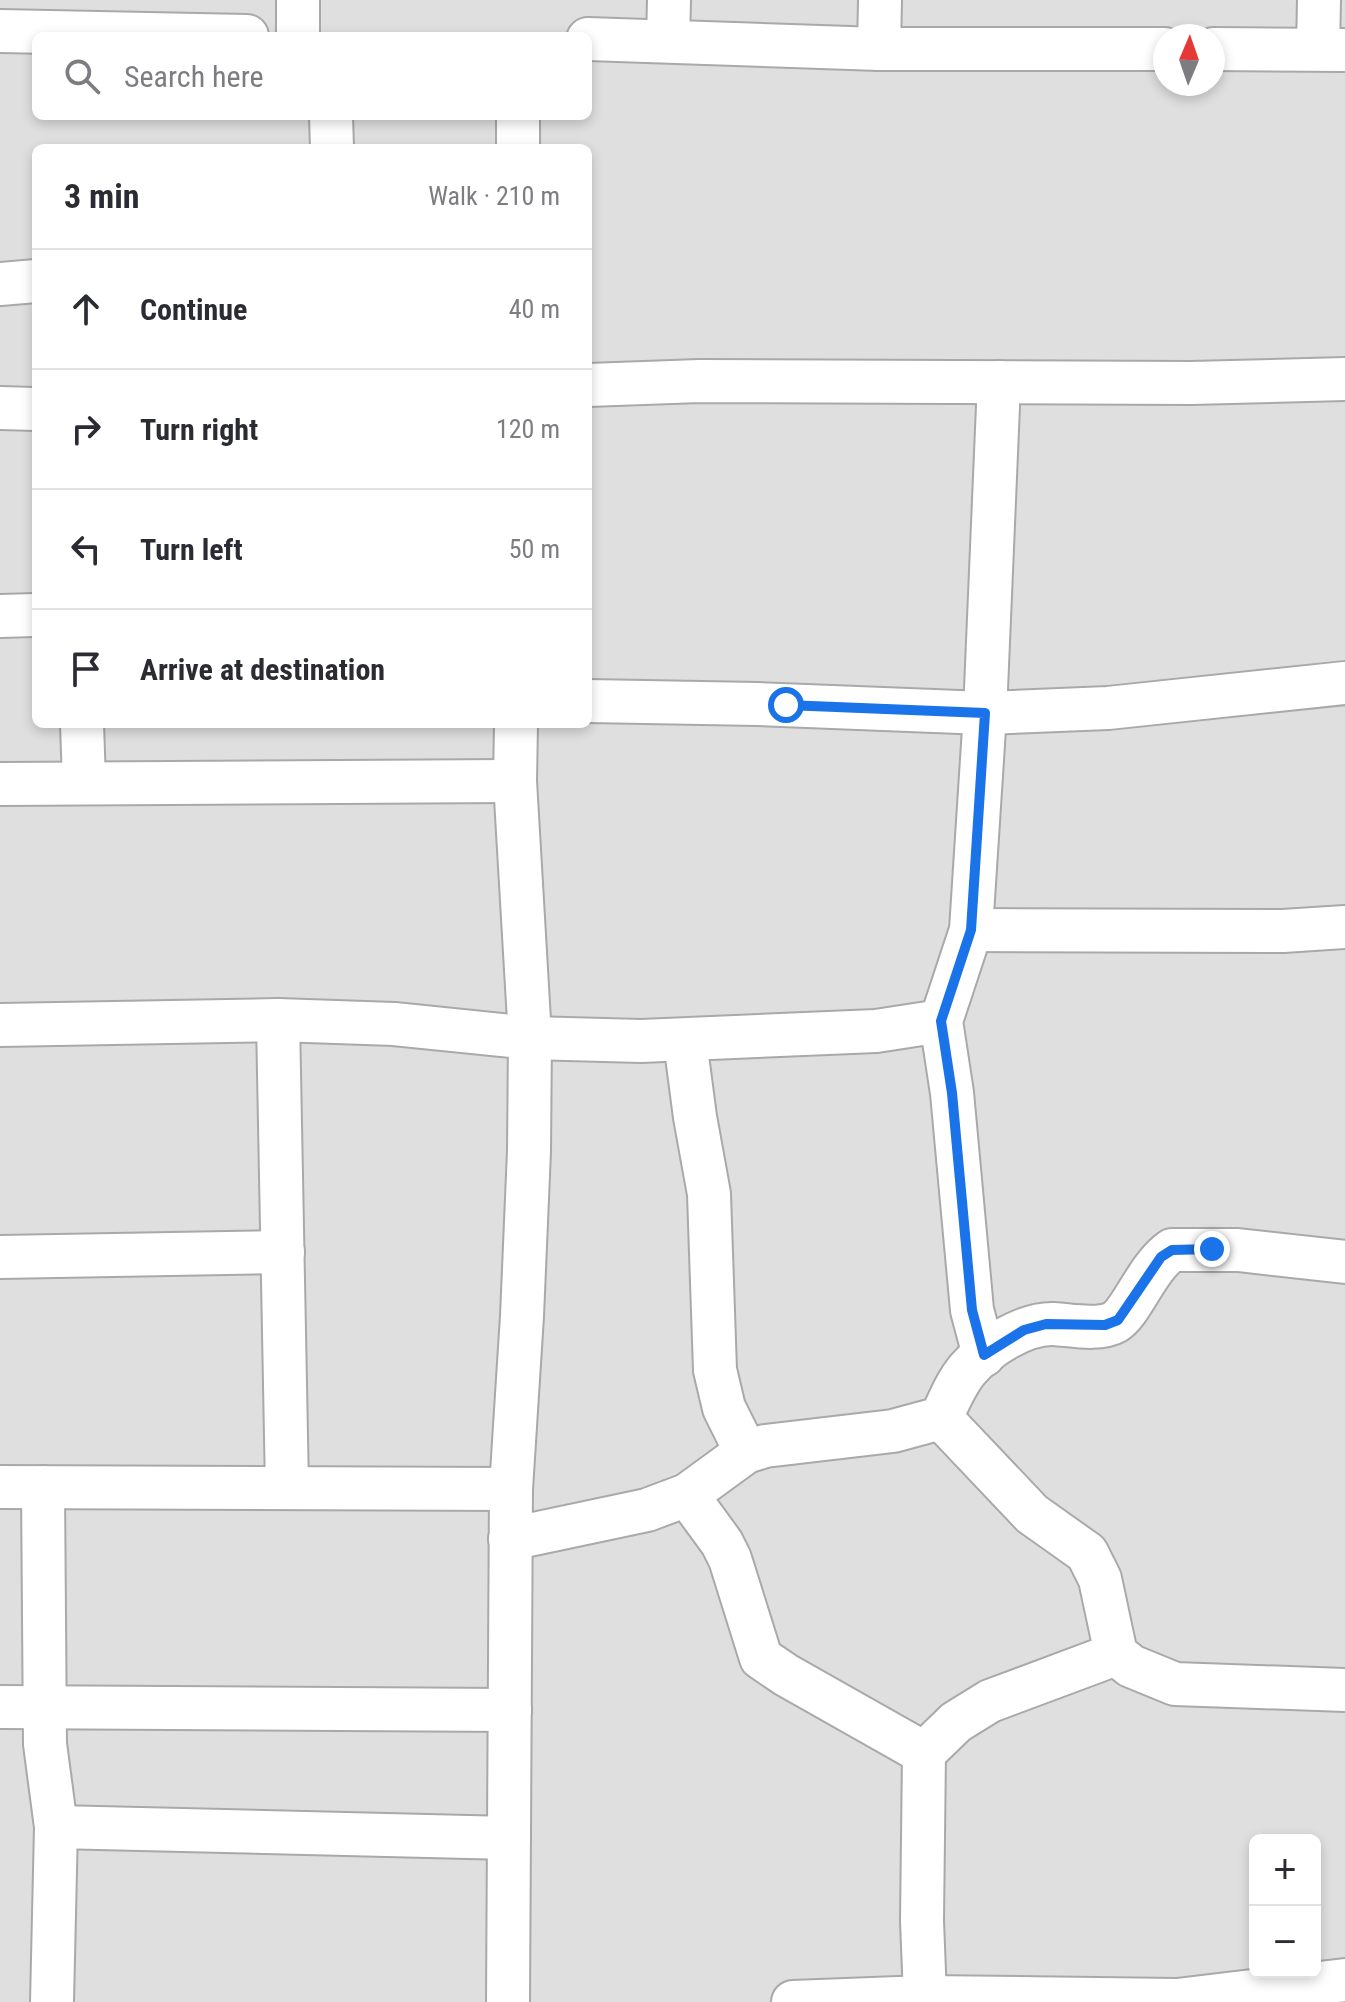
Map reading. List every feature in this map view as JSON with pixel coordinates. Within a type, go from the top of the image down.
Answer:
[{"type":"street","points":[[298,0],[298,32]]},
{"type":"street","points":[[668,41],[669,0]]},
{"type":"street","points":[[879,49],[880,0]]},
{"type":"street","points":[[1225,49],[1332,49],[1319,0]]},
{"type":"street","points":[[0,31],[49,32]]},
{"type":"street","points":[[592,39],[879,49],[1153,49]]},
{"type":"street","points":[[331,120],[332,144]]},
{"type":"street","points":[[518,120],[518,144]]},
{"type":"street","points":[[0,284],[32,281]]},
{"type":"street","points":[[592,385],[700,381],[1191,383],[1345,379]]},
{"type":"street","points":[[984,1355],[972,1310],[952,1093],[941,1021],[971,930],[985,713],[999,382]]},
{"type":"street","points":[[0,408],[32,409]]},
{"type":"street","points":[[0,616],[32,615]]},
{"type":"street","points":[[592,701],[985,713],[1108,708],[1345,683]]},
{"type":"street","points":[[82,728],[84,782]]},
{"type":"street","points":[[508,2002],[511,1489],[525,1256],[530,1038],[515,781],[516,728]]},
{"type":"street","points":[[0,784],[515,781]]},
{"type":"street","points":[[971,930],[1254,931],[1345,927]]},
{"type":"street","points":[[0,1025],[278,1020],[394,1024],[530,1038],[685,1041],[876,1031],[941,1021]]},
{"type":"street","points":[[278,1020],[287,1488]]},
{"type":"street","points":[[685,1041],[709,1194],[715,1370],[724,1408],[746,1452]]},
{"type":"street","points":[[510,1539],[647,1510],[687,1495],[746,1452],[765,1446],[893,1431],[941,1418],[961,1380],[984,1355],[1024,1330],[1046,1324],[1105,1325],[1118,1320],[1152,1268],[1172,1250],[1238,1250],[1345,1262]]},
{"type":"street","points":[[0,1257],[283,1252]]},
{"type":"street","points":[[941,1418],[1032,1514],[1087,1553],[1100,1579],[1116,1654],[1131,1666],[1175,1684],[1345,1690]]},
{"type":"street","points":[[0,1487],[511,1489]]},
{"type":"street","points":[[43,1487],[44,1708],[47,1772],[56,1827],[52,2002]]},
{"type":"street","points":[[687,1495],[730,1559],[761,1658],[924,1753]]},
{"type":"street","points":[[925,1997],[922,1921],[924,1753],[956,1722],[990,1701],[1116,1654]]},
{"type":"street","points":[[0,1707],[510,1710]]},
{"type":"street","points":[[56,1827],[509,1838]]},
{"type":"street","points":[[793,2002],[925,1997],[1177,2000],[1345,1980]]},
{"type":"shaded area","points":[[0,0],[1345,0],[1345,2002],[0,2002]]},
{"type":"route","points":[[786,705],[985,713],[971,930],[941,1021],[962,1184],[972,1310],[984,1355],[1024,1330],[1046,1324],[1112,1323],[1118,1320],[1161,1257],[1172,1250],[1212,1249]]}]
